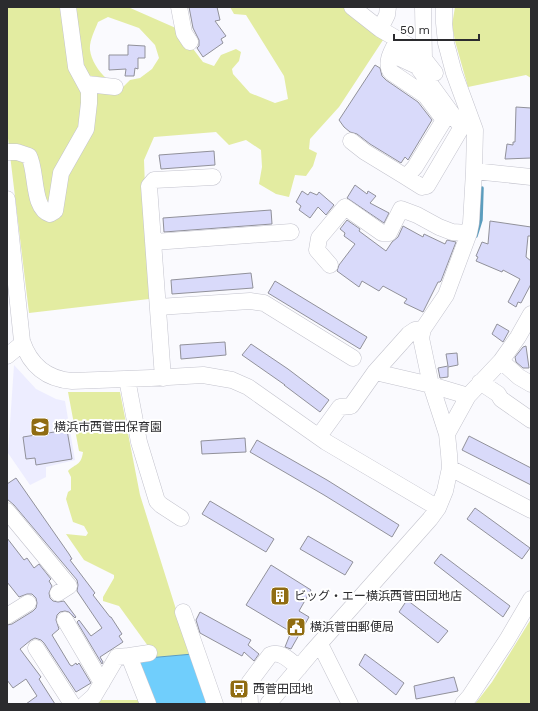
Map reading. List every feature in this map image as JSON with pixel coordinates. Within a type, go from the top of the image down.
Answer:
[{"type":"street","points":[[7,152],[17,152],[29,156],[33,163],[39,203],[45,213],[50,214],[55,211],[61,173],[86,129],[89,103],[89,91],[87,84],[76,67],[68,7]]},
{"type":"street","points":[[179,7],[184,33],[190,42]]},
{"type":"street","points":[[352,7],[380,29],[394,46],[416,66],[460,125],[460,130],[427,186],[422,187],[365,152],[352,141]]},
{"type":"street","points":[[380,29],[388,15],[388,7]]},
{"type":"street","points":[[423,7],[424,58]]},
{"type":"street","points":[[268,704],[430,519],[438,508],[445,491],[450,468],[447,434],[431,385],[421,338],[423,329],[446,295],[469,233],[471,223],[475,130],[454,73],[446,43],[444,7]]},
{"type":"street","points":[[394,46],[409,46],[424,58],[464,113],[471,120]]},
{"type":"street","points":[[394,46],[388,64],[390,72],[425,95],[444,120],[415,167],[406,177]]},
{"type":"street","points":[[87,84],[115,87]]},
{"type":"street","points":[[474,171],[531,177]]},
{"type":"street","points":[[163,378],[150,186],[154,180],[213,177]]},
{"type":"street","points":[[7,198],[9,236],[23,343],[33,362],[42,371],[60,380],[72,381],[203,375],[232,380],[248,386],[326,442],[438,508]]},
{"type":"street","points":[[330,265],[317,250],[319,238],[345,207],[382,233],[389,234],[402,209],[452,232],[469,233]]},
{"type":"street","points":[[154,242],[291,232]]},
{"type":"street","points":[[158,307],[250,301],[264,302],[353,358]]},
{"type":"street","points":[[447,434],[468,396],[501,361],[518,337],[531,314]]},
{"type":"street","points":[[318,436],[340,407],[351,406],[375,372],[409,334],[415,330],[423,329]]},
{"type":"street","points":[[7,356],[23,343]]},
{"type":"street","points":[[501,361],[519,377],[531,384]]},
{"type":"street","points":[[375,372],[431,385],[468,396]]},
{"type":"street","points":[[127,379],[139,442],[157,501],[181,518]]},
{"type":"street","points":[[480,382],[531,420]]},
{"type":"street","points":[[450,468],[531,510]]},
{"type":"street","points":[[7,511],[69,586],[58,594]]},
{"type":"street","points":[[463,704],[470,696],[507,640],[531,599]]},
{"type":"street","points":[[7,616],[28,603]]},
{"type":"street","points":[[183,612],[215,704]]},
{"type":"street","points":[[65,620],[102,683]]},
{"type":"street","points":[[320,644],[350,704]]},
{"type":"street","points":[[36,648],[72,704]]},
{"type":"street","points":[[85,704],[94,696],[117,657],[149,653]]},
{"type":"street","points":[[250,704],[249,682],[270,655],[275,653],[281,655],[299,668]]},
{"type":"street","points":[[129,656],[148,704]]},
{"type":"shaded area","name":"横浜市西菅田保育園","points":[[14,365],[36,389],[56,399],[65,401],[75,460],[46,467],[46,477],[30,485],[8,453]]},
{"type":"green space","points":[[7,7],[65,7],[70,71],[121,89],[130,80],[140,78],[152,69],[159,58],[155,45],[139,28],[108,17],[98,22],[90,43],[91,54],[94,62],[106,78],[85,75],[71,7],[128,7],[178,29],[203,62],[214,66],[221,55],[236,49],[241,52],[239,61],[232,69],[233,74],[250,93],[275,103],[288,99],[284,76],[246,15],[234,14],[230,7],[344,7],[385,37],[339,107],[310,139],[309,149],[317,153],[313,166],[306,176],[295,175],[289,197],[276,194],[259,184],[262,167],[261,150],[246,140],[229,145],[216,132],[154,137],[144,160],[149,299],[29,313],[7,130]]},
{"type":"green space","points":[[455,7],[531,7],[531,78],[526,75],[468,87],[452,25]]},
{"type":"green space","points":[[68,392],[120,392],[140,495],[180,622],[193,654],[156,657],[119,606],[103,601],[103,597],[114,578],[114,575],[84,560],[66,534],[86,536],[88,533],[84,526],[73,522],[66,499],[68,492],[71,490],[71,477],[68,471],[81,460],[83,452],[79,451]]},
{"type":"green space","points":[[531,619],[531,704],[475,704],[492,682]]},
{"type":"green space","points":[[100,700],[142,700],[143,704],[98,704]]},
{"type":"water","points":[[193,654],[210,704],[153,704],[136,659]]},
{"type":"building","points":[[189,7],[217,7],[220,20],[215,21],[226,36],[221,39],[223,43],[203,57],[197,48],[199,46],[199,40],[193,28]]},
{"type":"building","points":[[128,45],[145,46],[145,58],[138,58],[138,69],[135,68],[134,76],[125,76],[126,69],[109,70],[109,55],[128,55]]},
{"type":"building","points":[[375,65],[380,68],[382,76],[386,80],[418,102],[432,120],[408,160],[405,157],[401,163],[357,134],[350,132],[339,120]]},
{"type":"building","points":[[516,107],[531,108],[531,158],[505,159],[507,144],[513,145],[513,142],[515,142]]},
{"type":"building","points":[[214,151],[215,165],[161,169],[159,155]]},
{"type":"building","points":[[355,185],[367,194],[368,191],[376,196],[370,203],[389,213],[384,223],[347,198]]},
{"type":"building","points":[[302,191],[308,195],[310,192],[317,195],[319,192],[334,205],[326,215],[318,207],[310,218],[299,210],[301,206],[296,202]]},
{"type":"building","points":[[271,210],[272,224],[164,232],[163,218]]},
{"type":"building","points":[[347,220],[386,251],[392,242],[398,237],[403,226],[423,237],[424,234],[445,244],[447,240],[456,242],[441,281],[438,282],[423,312],[404,303],[407,299],[383,286],[379,291],[362,281],[359,287],[337,271],[339,265],[355,244],[344,236],[345,233],[340,229]]},
{"type":"building","points":[[490,221],[531,227],[531,236],[528,236],[526,257],[531,261],[531,284],[521,303],[518,302],[516,307],[508,302],[520,279],[503,270],[502,272],[476,261],[478,257],[476,256],[482,242],[488,244]]},
{"type":"building","points":[[251,273],[253,288],[172,294],[171,280]]},
{"type":"building","points":[[275,281],[367,337],[360,349],[268,293]]},
{"type":"building","points":[[497,324],[509,331],[503,342],[492,334]]},
{"type":"building","points":[[225,342],[226,355],[181,359],[180,345]]},
{"type":"building","points":[[251,344],[288,369],[329,400],[320,412],[242,355]]},
{"type":"building","points":[[526,346],[529,368],[523,368],[516,362],[515,357],[523,347]]},
{"type":"building","points":[[457,353],[458,365],[448,367],[448,377],[440,378],[438,368],[448,366],[446,354]]},
{"type":"building","points":[[67,430],[72,459],[36,465],[35,458],[26,459],[23,437]]},
{"type":"building","points":[[469,436],[531,468],[531,485],[462,450]]},
{"type":"building","points":[[245,438],[246,452],[202,454],[201,441]]},
{"type":"building","points":[[257,440],[327,480],[399,525],[392,537],[250,452]]},
{"type":"building","points":[[16,478],[69,554],[72,559],[70,560],[95,593],[93,595],[111,617],[122,634],[119,636],[123,642],[100,657],[103,662],[102,664],[77,622],[79,620],[91,636],[102,628],[77,591],[77,580],[14,505],[7,499],[7,484]]},
{"type":"building","points":[[210,501],[274,539],[266,552],[202,514]]},
{"type":"building","points":[[475,508],[530,548],[522,559],[467,519]]},
{"type":"building","points":[[308,536],[353,562],[345,575],[300,549]]},
{"type":"building","points":[[7,538],[24,560],[27,558],[34,568],[39,564],[51,579],[49,581],[52,586],[49,593],[50,598],[53,601],[64,601],[76,617],[75,618],[69,612],[60,612],[57,615],[56,620],[59,629],[52,635],[70,665],[72,666],[76,663],[77,665],[79,663],[91,683],[76,692],[41,640],[35,638],[20,649],[41,677],[39,679],[55,704],[26,704],[37,696],[26,679],[13,688],[7,680],[7,625],[12,624],[33,611],[36,608],[37,603],[36,598],[32,594],[19,597],[7,582]]},
{"type":"building","points":[[441,554],[510,606],[503,617],[434,563]]},
{"type":"building","name":"ビッグ・エー横浜西菅田団地店","points":[[271,565],[311,590],[299,611],[309,617],[291,649],[285,647],[291,632],[246,605]]},
{"type":"building","points":[[407,600],[448,631],[438,643],[399,612]]},
{"type":"building","points":[[200,612],[251,640],[248,645],[259,654],[254,661],[244,652],[242,656],[200,633],[196,620]]},
{"type":"building","points":[[365,654],[404,683],[396,695],[359,665]]},
{"type":"building","points":[[454,677],[458,691],[416,699],[414,686]]},
{"type":"waterway","points":[[476,236],[481,220],[482,188]]},
{"type":"place","name":"横浜市西菅田保育園","points":[[40,427]]},
{"type":"place","name":"ビッグ・エー横浜西菅田団地店","points":[[280,596]]},
{"type":"place","name":"横浜菅田郵便局","points":[[296,627]]},
{"type":"place","name":"西菅田団地","points":[[239,689]]}]
